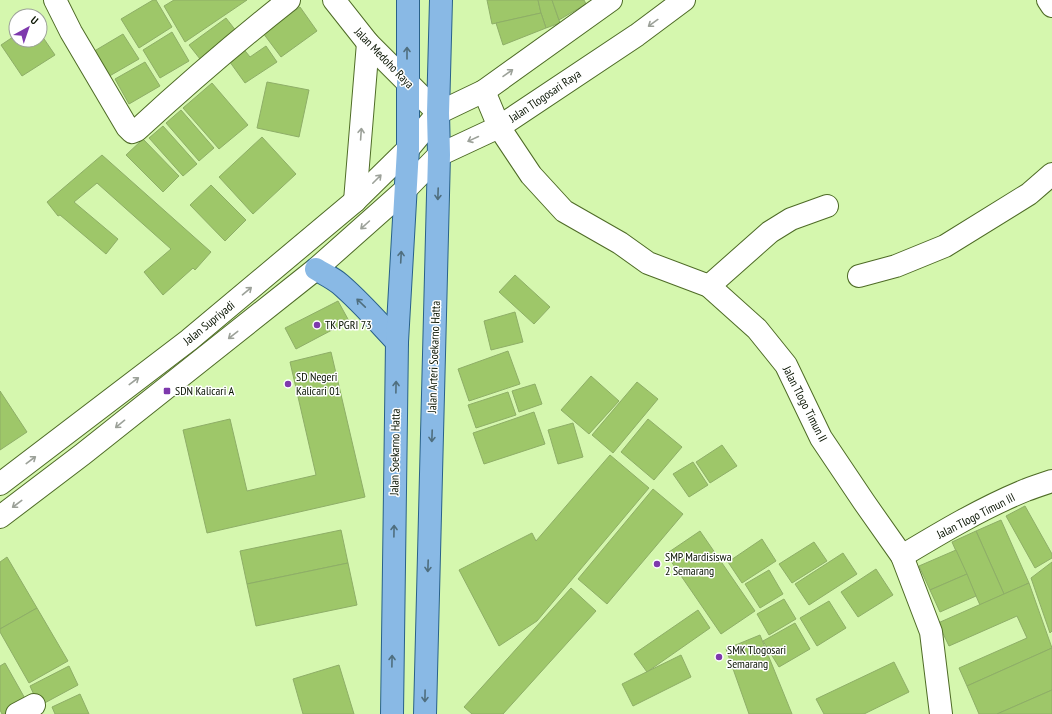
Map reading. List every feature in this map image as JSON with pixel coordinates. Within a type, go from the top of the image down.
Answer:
[{"type":"main road","points":[[405,190],[408,149],[408,0]]},
{"type":"main road","name":"Jalan Arteri Soekarno Hatta","points":[[425,714],[439,155],[438,113],[441,0]]},
{"type":"main road","name":"Jalan Soekarno Hatta","points":[[392,714],[397,342],[405,190]]},
{"type":"main road","points":[[316,269],[338,283],[351,294],[370,312],[397,342]]},
{"type":"street","points":[[55,0],[71,32],[127,127],[132,132],[137,130],[180,91],[289,0]]},
{"type":"street","name":"Jalan Medoho Raya","points":[[334,0],[368,43],[438,113]]},
{"type":"street","points":[[408,149],[438,113],[484,91],[611,0]]},
{"type":"street","name":"Jalan Tlogosari Raya","points":[[405,190],[439,155],[498,127],[637,35],[684,0]]},
{"type":"street","points":[[1048,0],[1052,6]]},
{"type":"street","points":[[355,201],[368,43]]},
{"type":"street","name":"Jalan Tlogo Timun II","points":[[484,91],[498,127],[531,175],[564,211],[620,243],[648,263],[709,286],[757,330],[786,365],[822,438],[902,556],[931,632],[941,714]]},
{"type":"street","name":"Jalan Supriyadi","points":[[0,484],[189,340],[355,201],[408,149]]},
{"type":"street","points":[[859,276],[896,266],[945,246],[1029,194],[1052,174]]},
{"type":"street","name":"Jalan Supriyadi","points":[[0,517],[316,269],[405,190]]},
{"type":"street","points":[[709,286],[770,232],[791,219],[827,206]]},
{"type":"street","points":[[189,340],[204,358]]},
{"type":"street","name":"Jalan Tlogo Timun III","points":[[902,556],[978,512],[1026,490],[1052,481]]},
{"type":"building","points":[[153,0],[156,0],[172,27],[139,48],[121,19]]},
{"type":"building","points":[[174,0],[247,0],[185,42],[164,6]]},
{"type":"building","points":[[487,0],[538,0],[541,13],[492,24]]},
{"type":"building","points":[[538,0],[552,0],[560,23],[546,28]]},
{"type":"building","points":[[552,0],[584,0],[586,4],[559,20]]},
{"type":"building","points":[[300,7],[317,31],[281,57],[263,33]]},
{"type":"building","points":[[541,13],[546,28],[503,45],[496,23]]},
{"type":"building","points":[[226,18],[240,36],[204,64],[189,45]]},
{"type":"building","points":[[172,32],[189,61],[160,78],[143,50]]},
{"type":"building","points":[[123,34],[139,59],[106,78],[91,53]]},
{"type":"building","points":[[8,40],[8,48],[48,48],[48,45],[55,55],[22,76],[1,45]]},
{"type":"building","points":[[266,46],[277,62],[245,83],[227,58],[242,47],[250,57]]},
{"type":"building","points":[[145,62],[160,86],[129,104],[115,79]]},
{"type":"building","points":[[267,82],[309,90],[299,137],[257,128]]},
{"type":"building","points":[[212,83],[248,125],[219,149],[183,108]]},
{"type":"building","points":[[181,110],[214,148],[199,161],[166,123]]},
{"type":"building","points":[[163,126],[197,164],[183,176],[149,138]]},
{"type":"building","points":[[262,137],[296,174],[253,214],[219,177]]},
{"type":"building","points":[[143,139],[179,176],[163,192],[126,155]]},
{"type":"building","points":[[102,155],[211,252],[195,270],[193,268],[163,295],[144,272],[171,249],[97,183],[74,202],[118,239],[106,254],[60,215],[58,216],[47,202]]},
{"type":"building","points":[[211,185],[246,220],[225,241],[190,205]]},
{"type":"building","points":[[515,275],[550,307],[534,324],[499,292]]},
{"type":"building","name":"TK PGRI 73","points":[[338,301],[349,321],[296,349],[285,328]]},
{"type":"building","points":[[515,312],[523,342],[491,350],[484,321]]},
{"type":"building","points":[[508,351],[520,384],[469,401],[458,369]]},
{"type":"building","points":[[331,352],[365,497],[207,533],[183,430],[230,419],[247,491],[316,475],[290,362]]},
{"type":"building","points":[[591,376],[619,401],[589,434],[561,410]]},
{"type":"building","points":[[637,382],[658,399],[613,453],[592,435]]},
{"type":"building","points":[[535,384],[542,404],[519,412],[512,391]]},
{"type":"building","points":[[0,391],[27,432],[0,450]]},
{"type":"building","points":[[508,392],[516,415],[476,428],[468,405]]},
{"type":"building","points":[[534,412],[545,444],[484,464],[473,433]]},
{"type":"building","points":[[648,419],[682,447],[654,480],[621,452]]},
{"type":"building","points":[[573,423],[583,457],[558,464],[548,430]]},
{"type":"building","points":[[722,445],[737,466],[710,483],[696,462]]},
{"type":"building","points":[[610,455],[649,488],[537,621],[499,646],[459,570],[532,533],[536,541]]},
{"type":"building","points":[[693,462],[708,485],[689,497],[673,474]]},
{"type":"building","points":[[653,489],[683,514],[607,604],[578,579]]},
{"type":"building","points":[[1025,506],[1052,554],[1052,558],[1035,568],[1006,516]]},
{"type":"building","points":[[1001,520],[1029,583],[1004,594],[976,531]]},
{"type":"building","points":[[341,530],[348,563],[247,584],[240,551]]},
{"type":"building","points":[[700,531],[755,611],[721,634],[666,554]]},
{"type":"building","points":[[976,531],[1004,594],[980,605],[952,542]]},
{"type":"building","points":[[762,539],[776,561],[742,583],[728,562]]},
{"type":"building","points":[[814,542],[827,561],[792,583],[779,564]]},
{"type":"building","points":[[956,550],[967,574],[930,590],[919,566]]},
{"type":"building","points":[[843,553],[857,574],[809,605],[795,584]]},
{"type":"building","points":[[7,557],[37,608],[0,629],[0,562]]},
{"type":"building","points":[[1052,562],[1052,631],[1050,633],[1031,578]]},
{"type":"building","points":[[348,563],[357,605],[256,626],[247,584]]},
{"type":"building","points":[[876,569],[893,595],[858,617],[841,592]]},
{"type":"building","points":[[769,570],[783,594],[760,608],[745,584]]},
{"type":"building","points":[[967,574],[976,596],[940,612],[930,590]]},
{"type":"building","points":[[1029,583],[1052,648],[967,686],[959,668],[1027,638],[1017,616],[949,646],[938,623]]},
{"type":"building","points":[[571,588],[596,611],[503,714],[472,714],[464,707]]},
{"type":"building","points":[[784,599],[796,619],[769,635],[757,614]]},
{"type":"building","points":[[829,601],[846,628],[817,646],[800,618]]},
{"type":"building","points":[[37,608],[68,661],[29,683],[0,632],[0,629]]},
{"type":"building","points":[[698,610],[710,628],[647,672],[634,654]]},
{"type":"building","points":[[795,623],[810,649],[779,667],[763,641]]},
{"type":"building","points":[[760,635],[792,714],[749,714],[726,649]]},
{"type":"building","points":[[1052,648],[1052,690],[997,714],[979,714],[967,686]]},
{"type":"building","points":[[681,655],[691,677],[633,706],[622,684]]},
{"type":"building","points":[[894,662],[909,692],[864,714],[824,714],[816,699]]},
{"type":"building","points":[[5,663],[27,702],[5,714],[2,714],[0,710],[0,666]]},
{"type":"building","points":[[339,665],[354,714],[303,714],[293,679]]},
{"type":"building","points":[[69,666],[78,685],[39,706],[30,686]]},
{"type":"building","points":[[1052,690],[1052,714],[997,714]]},
{"type":"building","points":[[80,694],[89,714],[55,714],[52,707]]},
{"type":"place","name":"TK PGRI 73","points":[[317,325]]},
{"type":"place","name":"SD Negeri Kalicari 01","points":[[288,384]]},
{"type":"place","name":"SDN Kalicari A","points":[[167,391]]},
{"type":"place","name":"SMP Mardisiswa 2 Semarang","points":[[657,564]]},
{"type":"place","name":"SMK Tlogosari Semarang","points":[[719,657]]}]
